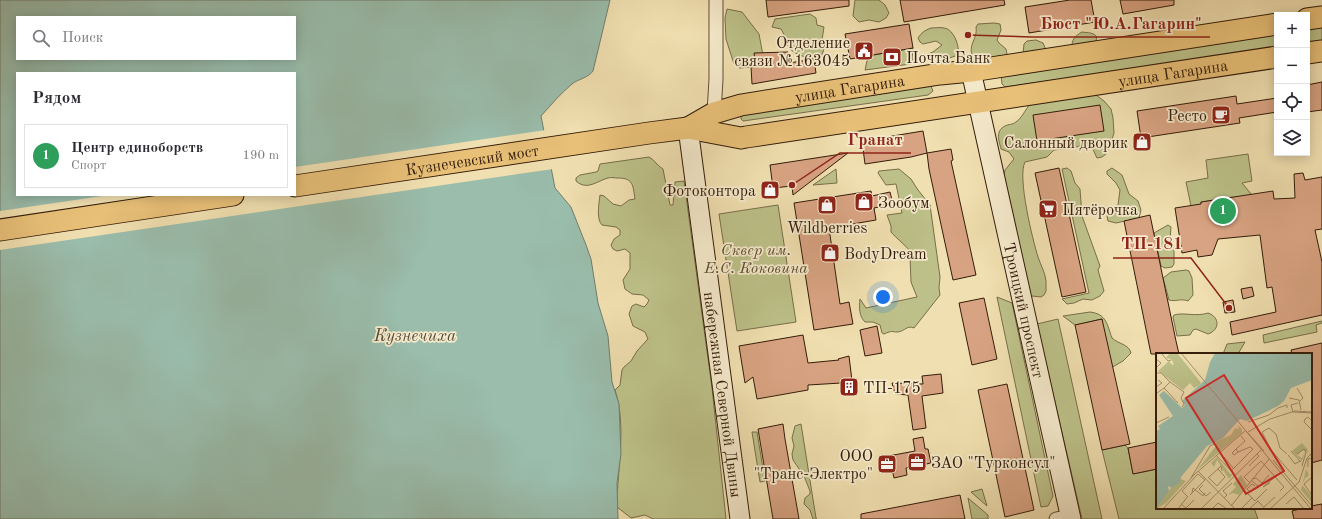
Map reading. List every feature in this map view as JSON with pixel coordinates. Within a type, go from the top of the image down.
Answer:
[{"type":"main road","points":[[1310,19],[1322,17]]},
{"type":"main road","name":"улица Гагарина","points":[[688,128],[714,113],[741,105],[1274,24]]},
{"type":"main road","points":[[1310,52],[1322,50]]},
{"type":"main road","name":"улица Гагарина","points":[[649,133],[688,128],[741,138],[1274,57]]},
{"type":"main road","name":"Троицкий проспект","points":[[972,71],[1066,518]]},
{"type":"main road","name":"набережная Северной Двины","points":[[688,128],[740,519]]},
{"type":"main road","name":"Кузнечевский мост","points":[[296,186],[649,133]]},
{"type":"main road","points":[[0,230],[226,196]]},
{"type":"street","points":[[714,113],[716,79],[716,0]]},
{"type":"green space","points":[[855,0],[879,0],[885,5],[889,13],[886,18],[879,22],[869,20],[859,22],[853,16]]},
{"type":"green space","points":[[727,9],[742,12],[759,34],[765,66],[739,68],[739,64],[734,64],[726,39],[725,18]]},
{"type":"green space","points":[[810,14],[816,18],[817,25],[824,27],[822,40],[824,48],[823,52],[820,59],[815,63],[814,59],[795,53],[787,44],[781,29],[772,27],[775,19]]},
{"type":"green space","points":[[978,24],[1000,24],[1001,30],[997,40],[1006,49],[1006,57],[974,60],[971,50],[976,27]]},
{"type":"green space","points":[[1322,27],[1322,42],[1310,44],[1310,29]]},
{"type":"green space","points":[[931,28],[948,29],[951,32],[956,39],[958,55],[941,61],[936,58],[931,58],[927,59],[926,62],[865,70],[868,56],[913,48],[912,59],[919,61],[921,60],[923,56],[933,52],[942,45],[936,41],[923,44],[920,42],[918,38],[919,36]]},
{"type":"green space","points":[[1082,32],[1094,34],[1097,37],[1095,44],[1073,47],[1072,43],[1074,38]]},
{"type":"green space","points":[[1274,33],[1274,48],[1005,87],[1002,84],[1001,74]]},
{"type":"green space","points":[[1036,40],[1043,43],[1046,50],[1023,54],[1024,44],[1027,41]]},
{"type":"green space","points":[[930,84],[933,91],[928,95],[743,121],[741,119],[741,113]]},
{"type":"green space","points":[[1091,94],[1096,95],[1104,101],[1111,109],[1114,133],[1106,154],[1097,158],[1090,143],[1073,148],[1054,150],[1047,157],[1025,162],[1023,170],[1024,194],[1038,257],[1046,281],[1046,291],[1044,295],[1041,297],[1032,296],[1030,300],[1004,175],[1005,170],[1014,159],[1009,152],[1001,149],[999,133],[1006,125],[1013,124],[1018,120],[1030,104]]},
{"type":"green space","points":[[1248,154],[1252,181],[1242,183],[1252,195],[1201,202],[1201,204],[1191,206],[1186,182],[1208,178],[1206,160]]},
{"type":"green space","points":[[649,157],[663,169],[670,205],[673,205],[675,182],[684,181],[712,388],[726,519],[653,519],[645,515],[631,518],[617,507],[621,433],[619,404],[615,390],[620,385],[622,370],[648,339],[645,332],[633,326],[629,314],[632,306],[636,304],[644,307],[649,300],[643,295],[632,294],[625,289],[623,280],[630,269],[630,253],[625,249],[617,251],[613,249],[611,245],[614,239],[620,235],[620,230],[616,227],[602,225],[599,219],[598,211],[600,195],[604,196],[613,204],[621,206],[629,200],[635,199],[634,190],[631,183],[627,179],[623,178],[611,178],[584,185],[576,181],[576,178],[580,175],[598,171],[600,164]]},
{"type":"green space","points":[[1067,168],[1071,171],[1075,183],[1080,189],[1082,216],[1100,266],[1098,270],[1104,291],[1100,296],[1092,300],[1083,299],[1067,304],[1062,299],[1089,293],[1062,169]]},
{"type":"green space","points":[[1112,168],[1122,175],[1129,194],[1138,201],[1141,210],[1139,218],[1116,223],[1108,221],[1108,213],[1111,209],[1118,205],[1120,190],[1116,183],[1107,174],[1107,171]]},
{"type":"green space","points":[[836,169],[837,183],[813,185]]},
{"type":"green space","points":[[899,169],[911,179],[930,205],[940,277],[940,295],[914,328],[910,327],[898,332],[884,334],[882,333],[880,325],[873,322],[865,322],[863,320],[860,312],[860,299],[866,308],[917,297],[911,282],[910,257],[912,254],[891,232],[891,226],[887,215],[902,213],[896,184],[886,185],[878,173],[879,171]]},
{"type":"green space","name":"Сквер им. Е.С. Коковина","points":[[778,205],[796,322],[737,331],[719,214]]},
{"type":"green space","points":[[1168,225],[1171,227],[1170,239],[1174,247],[1174,264],[1172,267],[1165,268],[1161,266],[1154,233]]},
{"type":"green space","points":[[1189,271],[1192,278],[1193,295],[1188,301],[1169,300],[1163,278],[1171,272]]},
{"type":"green space","points":[[997,297],[1012,303],[1053,496],[1048,506],[1041,507]]},
{"type":"green space","points":[[1090,312],[1100,315],[1106,321],[1112,338],[1126,346],[1131,353],[1123,361],[1109,369],[1106,365],[1102,319],[1075,325],[1063,316]]},
{"type":"green space","points":[[1208,313],[1215,317],[1217,324],[1215,330],[1208,334],[1196,329],[1193,330],[1190,335],[1177,336],[1173,317],[1174,315],[1199,315]]},
{"type":"green space","points":[[1058,319],[1102,519],[1082,519],[1037,324]]},
{"type":"green space","points":[[1322,321],[1322,323],[1316,325],[1317,332],[1264,343],[1263,335]]},
{"type":"green space","points":[[1245,342],[1239,353],[1223,353],[1227,344]]},
{"type":"green space","points":[[801,424],[817,519],[813,519],[810,510],[804,504],[805,498],[810,494],[810,491],[804,476],[793,460],[792,454],[794,446],[792,438],[795,426]]},
{"type":"green space","points":[[752,432],[757,432],[765,481],[760,482]]},
{"type":"green space","points":[[1125,445],[1128,448],[1133,474],[1156,469],[1156,509],[1254,509],[1258,519],[1119,519],[1102,450]]},
{"type":"green space","points":[[982,489],[987,506],[971,492]]},
{"type":"green space","points":[[968,498],[988,515],[988,519],[972,519]]},
{"type":"water","name":"Кузнечиха","points":[[0,0],[610,0],[593,71],[572,84],[541,116],[555,188],[571,207],[586,245],[591,259],[598,303],[608,336],[612,382],[619,404],[621,454],[617,483],[618,519],[0,519]]},
{"type":"pier","points":[[546,130],[553,169],[0,250],[0,211],[102,196],[296,196],[296,167]]},
{"type":"building","points":[[766,0],[849,0],[849,6],[768,17]]},
{"type":"building","points":[[900,0],[1004,0],[1005,5],[904,22]]},
{"type":"building","points":[[1070,0],[1091,0],[1095,22],[1029,33],[1025,7]]},
{"type":"building","points":[[1120,0],[1174,0],[1174,5],[1123,14]]},
{"type":"building","points":[[909,24],[913,48],[850,59],[845,34]]},
{"type":"building","points":[[788,52],[789,63],[814,59],[816,73],[752,84],[751,67],[756,67],[754,53]]},
{"type":"building","points":[[1322,82],[1322,110],[1310,112],[1310,84]]},
{"type":"building","points":[[1236,96],[1237,104],[1274,98],[1274,112],[1239,118],[1240,123],[1141,138],[1137,111]]},
{"type":"building","points":[[1100,105],[1104,131],[1037,141],[1033,115]]},
{"type":"building","points":[[923,131],[927,153],[865,164],[862,141]]},
{"type":"building","points":[[951,149],[953,160],[951,161],[976,275],[953,280],[929,169],[927,153]]},
{"type":"building","points":[[848,153],[793,195],[792,186],[773,188],[770,165]]},
{"type":"building","points":[[1059,168],[1086,292],[1062,297],[1035,173]]},
{"type":"building","points":[[1303,173],[1305,180],[1322,177],[1322,229],[1315,230],[1322,262],[1322,315],[1232,335],[1230,322],[1276,312],[1272,287],[1267,288],[1260,235],[1218,239],[1212,255],[1198,257],[1197,250],[1182,253],[1175,208],[1201,204],[1201,202],[1273,191],[1274,199],[1295,198],[1294,174]]},
{"type":"building","points":[[871,191],[872,196],[890,192],[893,204],[874,208],[876,220],[829,228],[840,304],[849,302],[853,324],[814,330],[794,203]]},
{"type":"building","points":[[1150,215],[1179,353],[1151,354],[1124,221]]},
{"type":"building","points":[[1252,287],[1254,296],[1243,299],[1241,289]]},
{"type":"building","points":[[984,298],[997,359],[972,365],[959,303]]},
{"type":"building","points":[[1233,300],[1235,312],[1225,313],[1223,302]]},
{"type":"building","points":[[1102,319],[1130,444],[1102,450],[1075,325]]},
{"type":"building","points":[[877,326],[882,353],[865,356],[860,330]]},
{"type":"building","points":[[803,335],[808,363],[839,360],[838,359],[849,356],[852,381],[854,381],[856,391],[843,393],[841,383],[808,385],[808,390],[757,399],[753,377],[745,383],[739,346]]},
{"type":"building","points":[[1322,343],[1322,460],[1312,463],[1312,353],[1292,353],[1291,350]]},
{"type":"building","points":[[941,374],[943,393],[922,396],[926,428],[913,430],[908,395],[895,394],[892,383],[923,384],[922,376]]},
{"type":"building","points":[[1007,384],[1034,510],[1005,517],[978,390]]},
{"type":"building","points":[[783,424],[799,519],[773,519],[758,429]]},
{"type":"building","points":[[923,437],[925,449],[928,449],[931,463],[906,468],[907,475],[894,478],[892,469],[886,470],[883,457],[915,451],[913,439]]},
{"type":"building","points":[[1156,442],[1156,469],[1133,474],[1128,448]]},
{"type":"building","points":[[960,495],[965,519],[861,519],[861,514]]},
{"type":"building","points":[[1322,504],[1322,519],[1294,519],[1292,511],[1312,509],[1312,506]]},
{"type":"place","name":"Бюст \"Ю.А.Гагарин\"","points":[[968,35]]},
{"type":"place","name":"Отделение связи №163045","points":[[864,51]]},
{"type":"place","name":"Почта Банк","points":[[892,57]]},
{"type":"place","name":"Ресто","points":[[1221,115]]},
{"type":"place","name":"Салонный дворик","points":[[1142,142]]},
{"type":"place","name":"Гранат","points":[[792,185]]},
{"type":"place","name":"Фотоконтора","points":[[770,190]]},
{"type":"place","name":"Зообум","points":[[864,202]]},
{"type":"place","name":"Wildberries","points":[[827,205]]},
{"type":"place","name":"Пятёрочка","points":[[1048,209]]},
{"type":"place","name":"Центр единоборств","points":[[1223,211]]},
{"type":"place","name":"BodyDream","points":[[830,253]]},
{"type":"place","name":"ТП-181","points":[[1229,308]]},
{"type":"place","name":"ТП-175","points":[[849,387]]},
{"type":"place","name":"ЗАО \"Турконсул\"","points":[[917,462]]},
{"type":"place","name":"ООО \"Транс-Электро\"","points":[[887,464]]}]
